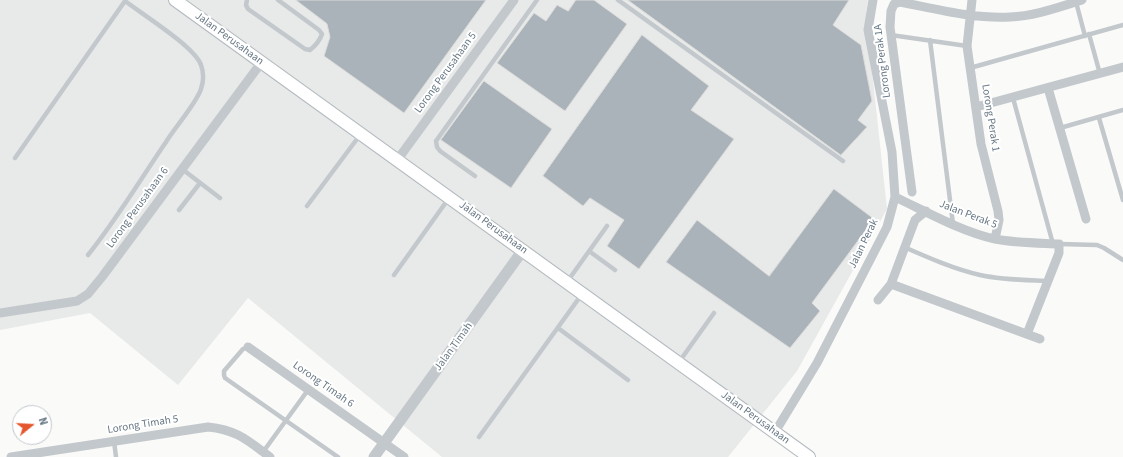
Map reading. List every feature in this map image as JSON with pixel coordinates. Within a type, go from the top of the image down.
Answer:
[{"type":"main road","name":"Jalan Perusahaan","points":[[175,0],[261,63],[398,159],[809,457]]},
{"type":"street","name":"Lorong Perusahaan 5","points":[[398,159],[514,0]]},
{"type":"street","name":"Jalan Perak","points":[[775,432],[816,363],[887,227],[895,197],[892,152],[868,30],[873,0]]},
{"type":"street","name":"Lorong Perak 1","points":[[972,0],[969,15],[967,46],[981,144],[998,211],[999,220],[995,239]]},
{"type":"street","points":[[969,15],[994,18],[1012,17],[1034,14],[1079,1]]},
{"type":"street","name":"Lorong Perak 1A","points":[[912,192],[890,27],[891,11],[894,4],[900,2],[969,15]]},
{"type":"street","name":"Lorong Perusahaan 6","points":[[0,313],[77,301],[88,294],[102,278],[261,63]]},
{"type":"street","points":[[976,107],[1123,67]]},
{"type":"street","points":[[1048,88],[1086,219]]},
{"type":"street","name":"Jalan Perak 5","points":[[895,197],[983,236],[995,239],[1056,244]]},
{"type":"street","points":[[878,300],[891,284],[915,220],[926,211]]},
{"type":"street","points":[[1027,334],[1059,253],[1056,244]]},
{"type":"street","name":"Jalan Timah","points":[[374,457],[524,250]]},
{"type":"street","points":[[891,284],[1040,339]]},
{"type":"street","name":"Lorong Timah 6","points":[[248,347],[401,456]]},
{"type":"street","name":"Lorong Timah 5","points":[[11,457],[29,456],[114,441],[208,427],[222,428],[241,435],[266,454]]},
{"type":"lane","points":[[15,158],[125,0],[192,52],[201,64],[204,77],[201,90],[119,214],[88,254]]},
{"type":"lane","points":[[247,0],[246,5],[248,9],[305,49],[310,50],[314,48],[321,38],[322,34],[319,30],[278,0]]},
{"type":"lane","points":[[476,176],[440,151],[437,147],[436,141],[537,0]]},
{"type":"lane","points":[[618,0],[844,161]]},
{"type":"lane","points":[[1079,1],[1087,35],[1100,74]]},
{"type":"lane","points":[[970,68],[1123,25]]},
{"type":"lane","points":[[891,35],[967,46]]},
{"type":"lane","points":[[930,40],[953,224]]},
{"type":"lane","points":[[1013,98],[1056,244],[1097,245],[1123,260]]},
{"type":"lane","points":[[1060,128],[1123,110]]},
{"type":"lane","points":[[1099,118],[1123,200]]},
{"type":"lane","points":[[307,206],[362,134]]},
{"type":"lane","points":[[182,170],[220,198]]},
{"type":"lane","points":[[179,210],[200,183]]},
{"type":"lane","points":[[394,275],[450,197]]},
{"type":"lane","points":[[567,282],[607,226]]},
{"type":"lane","points":[[904,247],[954,268],[981,275],[1048,281]]},
{"type":"lane","points":[[589,252],[616,270]]},
{"type":"lane","points":[[479,437],[583,293]]},
{"type":"lane","points":[[678,362],[714,313]]},
{"type":"lane","points":[[558,328],[628,380]]},
{"type":"lane","points":[[248,347],[243,349],[224,371],[225,378],[338,457]]},
{"type":"lane","points":[[266,454],[286,420],[308,390]]},
{"type":"lane","points":[[114,441],[116,457]]},
{"type":"shaded area","points":[[0,0],[868,0],[866,16],[887,209],[797,371],[728,457],[442,457],[248,298],[178,385],[90,313],[0,330]]},
{"type":"building","points":[[296,0],[486,0],[404,113],[324,56],[330,37],[327,24]]},
{"type":"building","points":[[576,0],[594,0],[627,24],[565,111],[497,63],[534,13],[546,21],[557,5],[568,11]]},
{"type":"building","points":[[628,0],[849,0],[833,25],[861,45],[872,101],[858,120],[867,127],[841,155]]},
{"type":"building","points":[[642,35],[709,86],[691,110],[734,139],[639,269],[607,246],[624,220],[590,198],[583,206],[543,176]]},
{"type":"building","points":[[484,81],[552,129],[511,188],[441,140]]},
{"type":"building","points":[[834,189],[874,219],[812,303],[820,311],[790,348],[666,262],[697,220],[769,276]]}]
